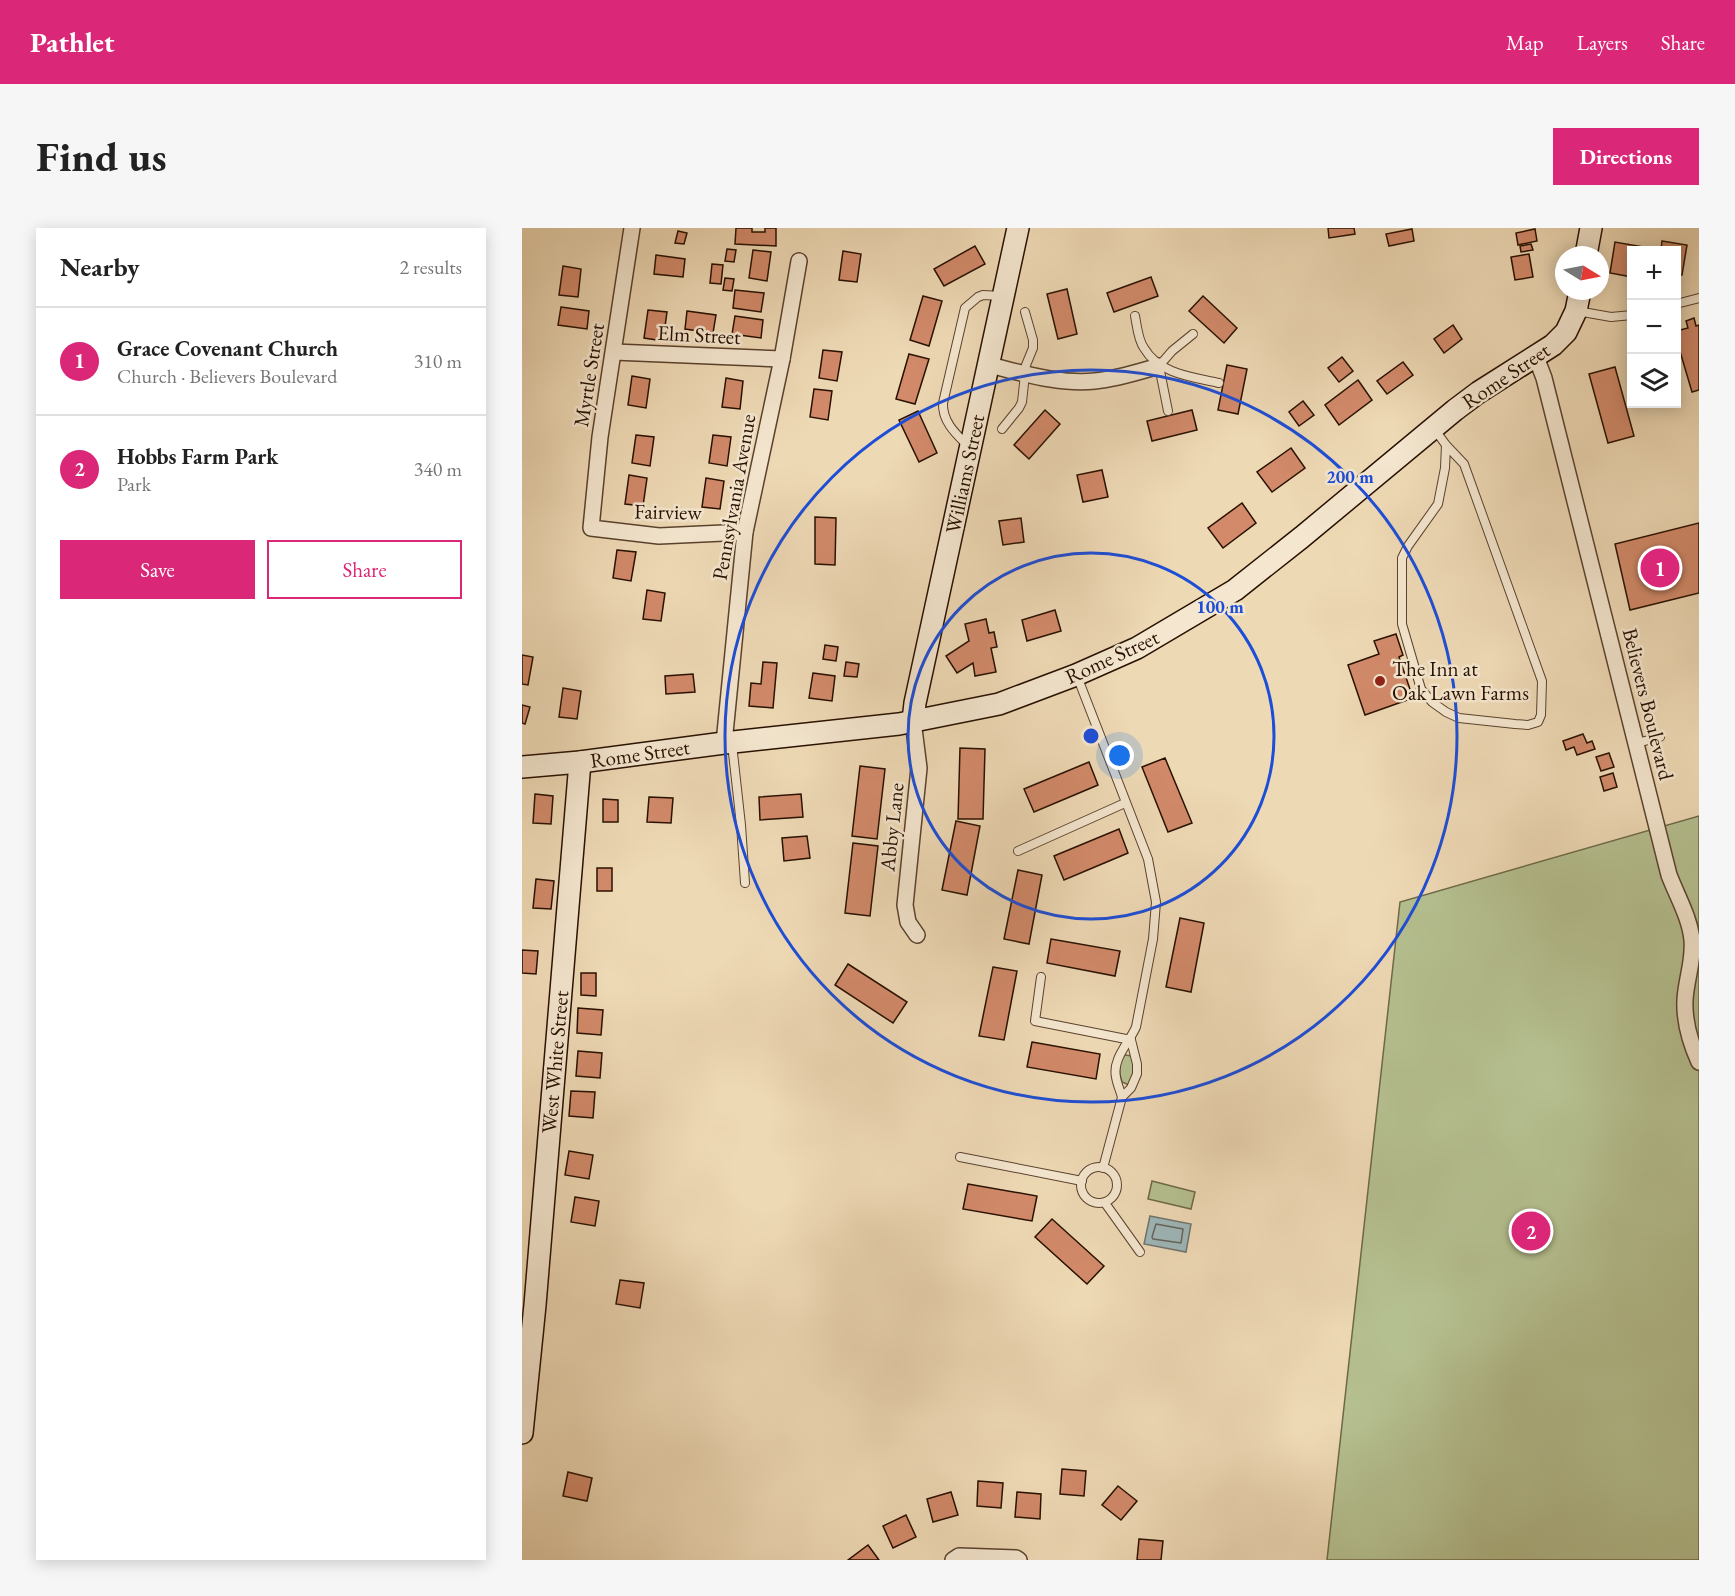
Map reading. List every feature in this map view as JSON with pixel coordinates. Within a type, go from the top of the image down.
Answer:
[{"type":"street","name":"Myrtle Street","points":[[591,528],[600,437],[632,228]]},
{"type":"street","name":"Williams Street","points":[[913,721],[1018,228]]},
{"type":"street","points":[[1588,246],[1591,228]]},
{"type":"street","name":"Pennsylvania Avenue","points":[[728,742],[745,532],[782,359],[800,261]]},
{"type":"street","name":"Rome Street","points":[[522,767],[899,724],[999,704],[1076,675],[1137,648],[1235,590],[1434,427],[1479,392],[1536,357],[1566,332],[1578,301]]},
{"type":"street","name":"Elm Street","points":[[614,352],[782,359]]},
{"type":"street","name":"Believers Boulevard","points":[[1536,357],[1544,378],[1669,875],[1690,925],[1693,943],[1685,999],[1686,1017],[1691,1044],[1699,1062]]},
{"type":"street","points":[[989,365],[1024,374],[1075,382],[1112,379],[1159,366]]},
{"type":"street","name":"Fairview","points":[[591,528],[659,536],[745,532]]},
{"type":"street","name":"Abby Lane","points":[[913,721],[919,768],[904,905],[908,922],[917,935]]},
{"type":"street","name":"West White Street","points":[[522,1433],[528,1304],[580,762]]},
{"type":"street","points":[[953,1560],[959,1556],[1019,1560]]},
{"type":"lane","points":[[970,448],[953,432],[943,411],[943,403],[965,308],[983,295],[1003,296]]},
{"type":"lane","points":[[1681,303],[1699,298]]},
{"type":"lane","points":[[1578,301],[1611,317],[1627,315]]},
{"type":"lane","points":[[1002,429],[1022,402],[1024,374],[1033,348],[1025,312]]},
{"type":"lane","points":[[1135,316],[1144,349],[1159,366],[1177,373],[1219,383]]},
{"type":"lane","points":[[1159,366],[1172,351],[1193,334]]},
{"type":"lane","points":[[1159,366],[1168,411]]},
{"type":"lane","points":[[1434,427],[1446,445],[1464,464],[1542,681],[1541,715],[1538,722],[1528,725],[1459,718],[1430,701],[1421,689],[1402,624],[1402,558],[1438,504],[1445,468],[1446,445]]},
{"type":"lane","points":[[1076,675],[1148,859],[1156,902],[1153,939],[1136,1027],[1131,1040],[1118,1059],[1115,1075],[1122,1096],[1103,1168]]},
{"type":"lane","points":[[1637,743],[1660,737]]},
{"type":"lane","points":[[728,742],[741,825],[745,883]]},
{"type":"lane","points":[[1018,850],[1125,803]]},
{"type":"lane","points":[[1041,977],[1035,1021],[1131,1040]]},
{"type":"lane","points":[[1122,1096],[1131,1088],[1137,1074],[1131,1040]]},
{"type":"lane","points":[[960,1157],[1082,1181]]},
{"type":"lane","points":[[1091,1168],[1103,1168],[1113,1172],[1118,1184],[1114,1196],[1105,1203],[1098,1204],[1086,1199],[1080,1188],[1083,1176],[1091,1168]]},
{"type":"lane","points":[[1105,1203],[1140,1252]]},
{"type":"green space","points":[[1699,816],[1699,1560],[1327,1560],[1400,902]]},
{"type":"green space","points":[[1125,1055],[1132,1056],[1135,1067],[1129,1085],[1122,1082],[1120,1075],[1120,1064]]},
{"type":"green space","points":[[1152,1181],[1195,1192],[1191,1209],[1148,1199]]},
{"type":"water","points":[[1150,1216],[1191,1224],[1186,1252],[1144,1244]]},
{"type":"building","points":[[736,228],[752,228],[752,232],[765,232],[765,228],[776,228],[776,246],[735,244]]},
{"type":"building","points":[[1328,228],[1354,228],[1355,234],[1329,238]]},
{"type":"building","points":[[1412,229],[1414,241],[1389,246],[1386,234]]},
{"type":"building","points":[[1535,229],[1537,241],[1518,245],[1516,233]]},
{"type":"building","points":[[678,231],[687,233],[684,244],[675,243]]},
{"type":"building","points":[[1662,241],[1687,245],[1682,275],[1681,246],[1661,246]]},
{"type":"building","points":[[1615,242],[1638,246],[1627,246],[1627,276],[1610,273]]},
{"type":"building","points":[[1531,244],[1533,250],[1521,252],[1520,246]]},
{"type":"building","points":[[975,246],[985,264],[944,286],[934,269]]},
{"type":"building","points":[[727,249],[736,250],[734,262],[725,261]]},
{"type":"building","points":[[753,250],[771,252],[767,281],[749,278]]},
{"type":"building","points":[[843,251],[861,254],[857,282],[839,280]]},
{"type":"building","points":[[1529,254],[1533,277],[1515,280],[1511,257]]},
{"type":"building","points":[[656,255],[685,259],[683,277],[654,274]]},
{"type":"building","points":[[712,264],[723,265],[721,284],[710,283]]},
{"type":"building","points":[[563,266],[581,269],[578,297],[559,295]]},
{"type":"building","points":[[1151,277],[1158,296],[1114,312],[1107,293]]},
{"type":"building","points":[[725,278],[734,279],[732,291],[723,290]]},
{"type":"building","points":[[1067,289],[1077,334],[1058,339],[1047,294]]},
{"type":"building","points":[[735,290],[764,293],[761,312],[733,308]]},
{"type":"building","points":[[923,296],[942,301],[929,346],[910,340]]},
{"type":"building","points":[[1203,296],[1237,328],[1224,343],[1189,311]]},
{"type":"building","points":[[561,307],[589,311],[587,329],[558,325]]},
{"type":"building","points":[[648,310],[667,312],[663,341],[644,338]]},
{"type":"building","points":[[687,311],[716,315],[713,333],[685,329]]},
{"type":"building","points":[[735,316],[763,320],[761,338],[732,334]]},
{"type":"building","points":[[1694,318],[1696,326],[1699,325],[1699,390],[1692,392],[1681,355],[1681,330],[1688,328],[1686,321]]},
{"type":"building","points":[[1453,325],[1462,339],[1444,353],[1434,339]]},
{"type":"building","points":[[823,350],[842,352],[837,381],[819,378]]},
{"type":"building","points":[[909,354],[929,359],[915,404],[896,399]]},
{"type":"building","points":[[1342,357],[1353,371],[1339,382],[1328,368]]},
{"type":"building","points":[[1403,362],[1413,375],[1387,394],[1377,381]]},
{"type":"building","points":[[1227,365],[1247,369],[1238,414],[1218,410]]},
{"type":"building","points":[[1615,367],[1634,436],[1608,443],[1589,374]]},
{"type":"building","points":[[632,376],[650,379],[646,408],[628,405]]},
{"type":"building","points":[[726,378],[743,381],[740,409],[722,407]]},
{"type":"building","points":[[1358,380],[1372,400],[1339,425],[1325,405]]},
{"type":"building","points":[[814,389],[832,391],[828,420],[810,417]]},
{"type":"building","points":[[1303,401],[1314,415],[1299,426],[1289,412]]},
{"type":"building","points":[[1045,410],[1060,424],[1029,459],[1014,445]]},
{"type":"building","points":[[1192,410],[1197,430],[1152,441],[1147,421]]},
{"type":"building","points":[[918,411],[937,453],[919,462],[899,420]]},
{"type":"building","points":[[636,435],[654,437],[650,466],[632,463]]},
{"type":"building","points":[[713,435],[731,437],[727,466],[709,463]]},
{"type":"building","points":[[1291,448],[1305,468],[1272,492],[1257,472]]},
{"type":"building","points":[[1102,470],[1108,497],[1083,502],[1077,475]]},
{"type":"building","points":[[629,475],[647,478],[643,506],[625,504]]},
{"type":"building","points":[[706,478],[724,481],[720,509],[702,507]]},
{"type":"building","points":[[1242,503],[1256,523],[1223,548],[1208,528]]},
{"type":"building","points":[[815,517],[836,518],[835,565],[815,564]]},
{"type":"building","points":[[1021,518],[1024,542],[1003,545],[999,521]]},
{"type":"building","points":[[1699,523],[1699,593],[1630,610],[1615,544]]},
{"type":"building","points":[[617,550],[636,552],[631,581],[613,578]]},
{"type":"building","points":[[647,590],[665,593],[661,621],[643,619]]},
{"type":"building","points":[[1055,610],[1061,631],[1027,641],[1022,620]]},
{"type":"building","points":[[986,619],[989,633],[994,632],[997,647],[991,648],[996,672],[975,676],[973,663],[957,673],[946,656],[969,641],[965,624]]},
{"type":"building","name":"The Inn at Oak Lawn Farms","points":[[1396,634],[1403,655],[1399,657],[1413,698],[1365,715],[1348,665],[1379,654],[1374,641]]},
{"type":"building","points":[[825,645],[838,647],[836,661],[823,659]]},
{"type":"building","points":[[522,655],[533,657],[528,685],[522,684]]},
{"type":"building","points":[[763,662],[777,663],[773,708],[749,706],[751,683],[761,684]]},
{"type":"building","points":[[846,662],[859,664],[857,677],[844,676]]},
{"type":"building","points":[[813,673],[835,676],[832,701],[809,698]]},
{"type":"building","points":[[693,674],[695,692],[666,694],[665,676]]},
{"type":"building","points":[[563,688],[581,691],[577,719],[559,717]]},
{"type":"building","points":[[522,705],[530,707],[525,724],[522,723]]},
{"type":"building","points":[[1583,734],[1587,743],[1592,741],[1595,749],[1577,755],[1574,747],[1566,750],[1563,741]]},
{"type":"building","points":[[960,748],[985,749],[983,819],[958,819]]},
{"type":"building","points":[[1609,753],[1614,767],[1601,771],[1596,757]]},
{"type":"building","points":[[1165,758],[1192,823],[1168,832],[1142,767]]},
{"type":"building","points":[[1089,762],[1098,785],[1034,812],[1024,789]]},
{"type":"building","points":[[860,766],[885,769],[877,839],[852,836]]},
{"type":"building","points":[[1613,773],[1617,787],[1604,791],[1600,777]]},
{"type":"building","points":[[535,794],[553,796],[551,824],[533,823]]},
{"type":"building","points":[[801,794],[803,817],[760,820],[759,797]]},
{"type":"building","points":[[649,797],[673,798],[671,823],[647,822]]},
{"type":"building","points":[[603,799],[618,800],[618,822],[603,822]]},
{"type":"building","points":[[956,821],[980,826],[967,895],[942,890]]},
{"type":"building","points":[[1119,829],[1128,853],[1064,880],[1054,856]]},
{"type":"building","points":[[807,836],[810,858],[784,861],[782,838]]},
{"type":"building","points":[[853,843],[878,846],[870,916],[845,913]]},
{"type":"building","points":[[597,868],[612,868],[612,891],[597,891]]},
{"type":"building","points":[[1018,870],[1042,875],[1029,944],[1004,939]]},
{"type":"building","points":[[536,879],[554,881],[551,909],[533,908]]},
{"type":"building","points":[[1180,918],[1204,923],[1191,992],[1166,987]]},
{"type":"building","points":[[1051,939],[1120,951],[1115,976],[1047,963]]},
{"type":"building","points":[[522,950],[538,951],[536,974],[522,973]]},
{"type":"building","points":[[848,964],[907,1002],[893,1023],[835,985]]},
{"type":"building","points":[[993,967],[1017,971],[1004,1040],[979,1036]]},
{"type":"building","points":[[581,973],[596,973],[596,996],[581,995]]},
{"type":"building","points":[[578,1008],[603,1010],[601,1035],[577,1033]]},
{"type":"building","points":[[1032,1042],[1100,1054],[1096,1079],[1027,1067]]},
{"type":"building","points":[[578,1051],[602,1053],[600,1078],[576,1076]]},
{"type":"building","points":[[571,1091],[595,1092],[593,1118],[569,1116]]},
{"type":"building","points":[[569,1151],[593,1155],[589,1179],[565,1175]]},
{"type":"building","points":[[968,1184],[1037,1196],[1032,1221],[963,1209]]},
{"type":"building","points":[[575,1197],[599,1201],[595,1226],[571,1222]]},
{"type":"building","points":[[1052,1219],[1104,1266],[1087,1284],[1035,1237]]},
{"type":"building","points":[[620,1280],[644,1283],[640,1308],[616,1304]]},
{"type":"building","points":[[1062,1469],[1086,1471],[1084,1496],[1060,1494]]},
{"type":"building","points":[[568,1472],[592,1478],[587,1501],[563,1496]]},
{"type":"building","points":[[978,1481],[1003,1483],[1001,1508],[977,1506]]},
{"type":"building","points":[[1118,1486],[1137,1501],[1121,1520],[1102,1505]]},
{"type":"building","points":[[951,1492],[958,1515],[933,1522],[927,1499]]},
{"type":"building","points":[[1017,1492],[1041,1494],[1040,1519],[1015,1517]]},
{"type":"building","points":[[906,1515],[916,1537],[893,1548],[883,1526]]},
{"type":"building","points":[[1139,1539],[1163,1541],[1161,1560],[1137,1560]]},
{"type":"building","points":[[868,1545],[879,1560],[848,1560]]},
{"type":"place","name":"Grace Covenant Church","points":[[1660,568]]},
{"type":"place","name":"The Inn at Oak Lawn Farms","points":[[1380,681]]},
{"type":"place","name":"Hobbs Farm Park","points":[[1531,1231]]}]
